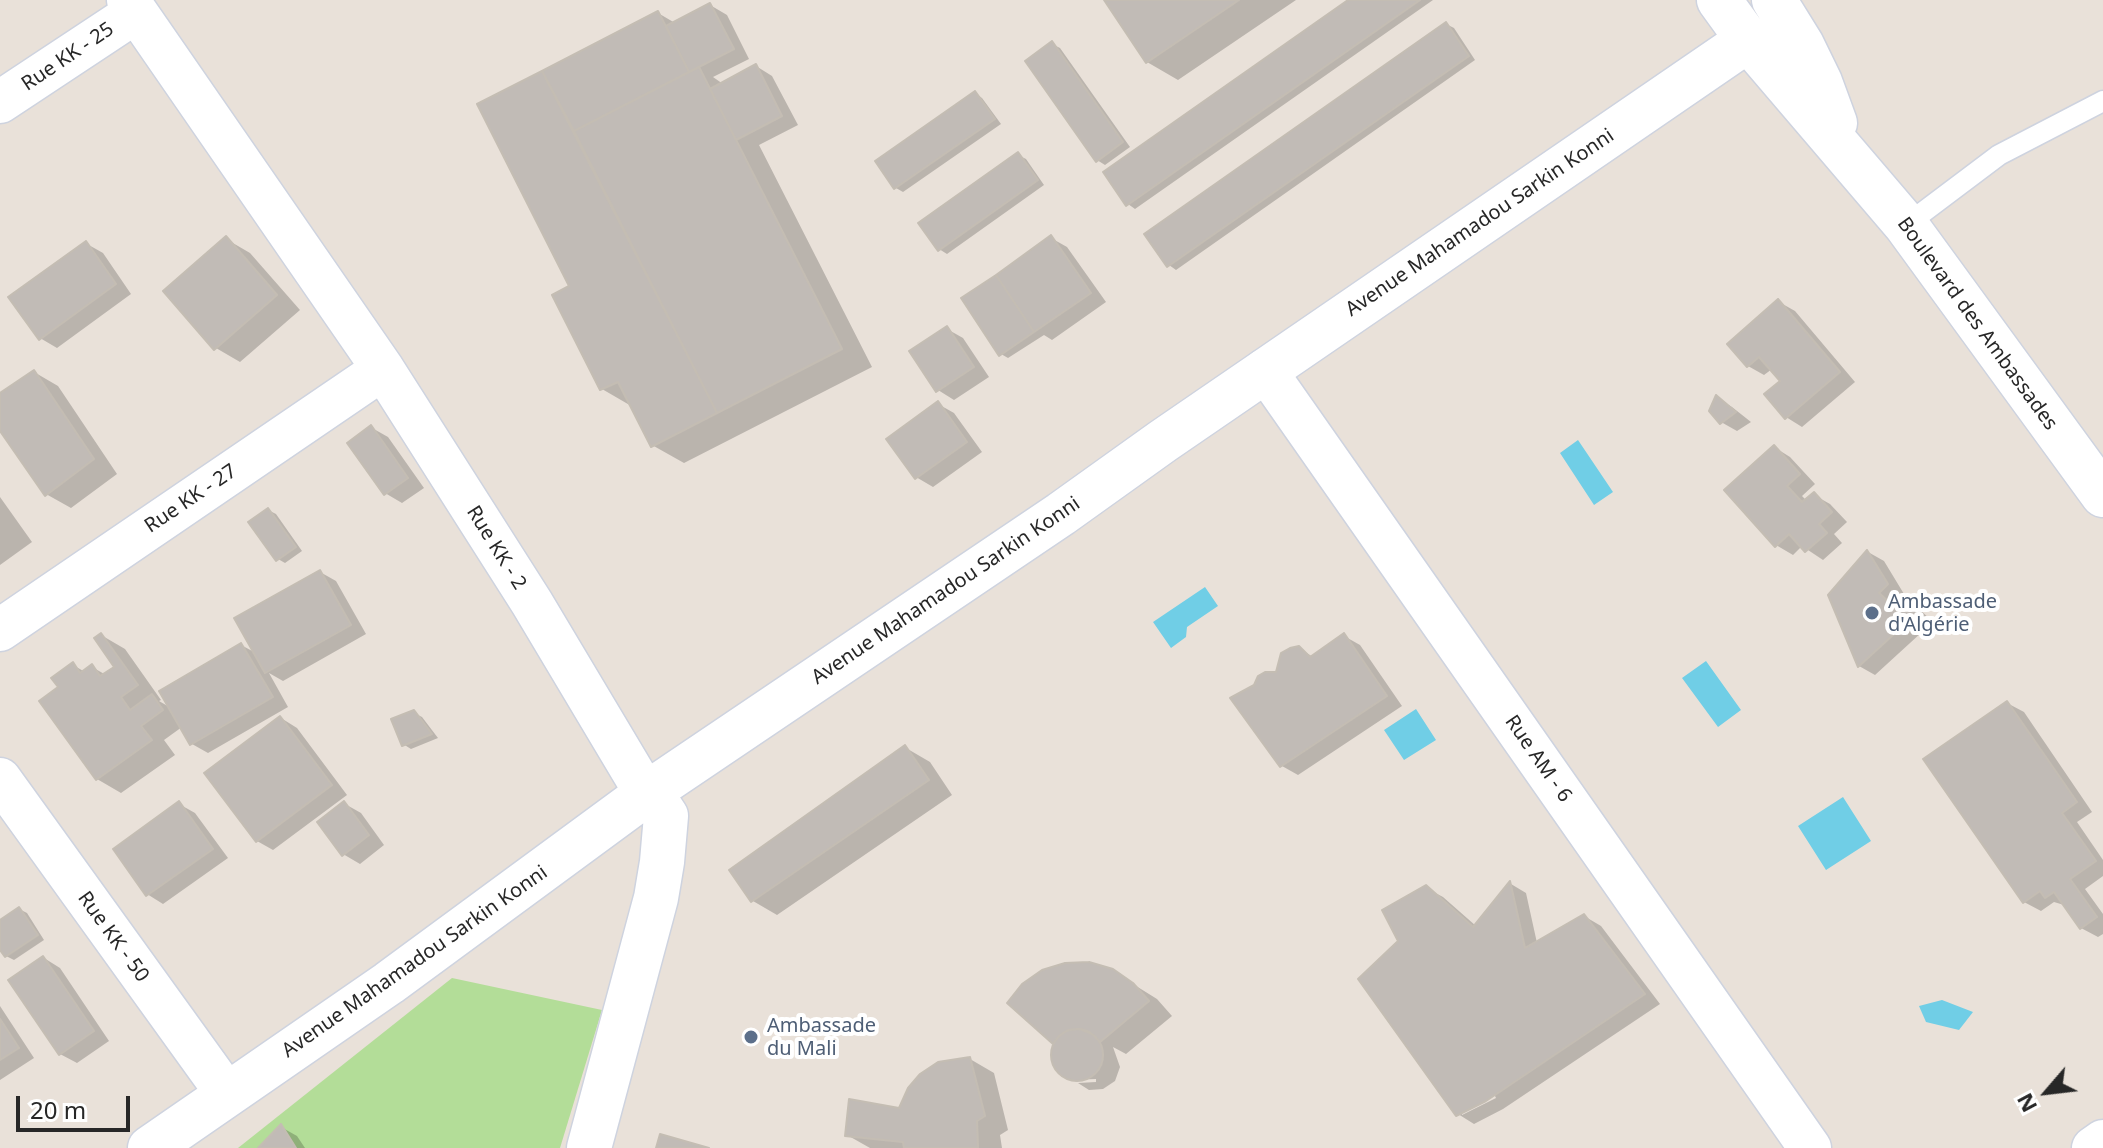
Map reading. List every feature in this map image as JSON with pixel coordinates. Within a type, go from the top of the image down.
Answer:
[{"type":"street","name":"Boulevard des Ambassades","points":[[1719,0],[1748,40],[1906,225],[2103,495]]},
{"type":"street","name":"Boulevard des Ambassades","points":[[1774,0],[1802,45],[1820,82],[1847,156]]},
{"type":"street","name":"Rue KK - 25","points":[[0,102],[132,6]]},
{"type":"street","name":"Rue KK - 2","points":[[132,6],[383,369],[532,603],[646,794],[654,798],[666,816],[658,886],[605,1097],[589,1148]]},
{"type":"street","name":"Avenue Mahamadou Sarkin Konni","points":[[150,1148],[389,983],[646,794],[1048,523],[1265,370],[1748,40]]},
{"type":"street","name":"Rue KK - 27","points":[[0,630],[383,369]]},
{"type":"street","name":"Rue AM - 6","points":[[1265,370],[1810,1148]]},
{"type":"street","name":"Rue KK - 50","points":[[0,779],[227,1094]]},
{"type":"street","points":[[2093,1148],[2103,1141]]},
{"type":"lane","points":[[1906,225],[1999,155],[2103,101]]},
{"type":"green space","points":[[452,978],[602,1010],[560,1148],[238,1148]]},
{"type":"water","points":[[1578,440],[1613,492],[1594,505],[1560,453]]},
{"type":"water","points":[[1205,587],[1218,606],[1187,627],[1186,637],[1171,648],[1153,622]]},
{"type":"water","points":[[1706,661],[1741,710],[1718,727],[1682,678]]},
{"type":"water","points":[[1416,709],[1436,740],[1404,760],[1384,730]]},
{"type":"water","points":[[1843,797],[1871,841],[1826,870],[1798,826]]},
{"type":"water","points":[[1942,1000],[1973,1012],[1959,1030],[1926,1022],[1919,1006]]},
{"type":"building","points":[[1104,0],[1239,0],[1146,63]]},
{"type":"building","points":[[1348,0],[1420,0],[1126,206],[1103,172]]},
{"type":"building","points":[[710,3],[734,49],[689,72],[666,26]]},
{"type":"building","points":[[658,11],[689,72],[574,131],[542,71]]},
{"type":"building","points":[[1446,22],[1469,56],[1167,267],[1144,234]]},
{"type":"building","points":[[1052,41],[1123,142],[1096,162],[1025,61]]},
{"type":"building","points":[[756,64],[782,116],[736,140],[710,89]]},
{"type":"building","points":[[699,67],[842,349],[717,413],[574,131]]},
{"type":"building","points":[[542,71],[717,413],[651,447],[618,382],[600,390],[552,295],[569,286],[477,104]]},
{"type":"building","points":[[975,91],[995,119],[894,189],[875,161]]},
{"type":"building","points":[[1018,152],[1038,180],[938,251],[918,223]]},
{"type":"building","points":[[1051,235],[1091,293],[1034,332],[996,275]]},
{"type":"building","points":[[226,236],[277,295],[214,350],[163,291]]},
{"type":"building","points":[[86,241],[116,284],[39,340],[8,297]]},
{"type":"building","points":[[996,275],[1034,332],[999,356],[961,298]]},
{"type":"building","points":[[1778,299],[1840,372],[1785,419],[1764,394],[1780,381],[1759,357],[1747,367],[1727,344]]},
{"type":"building","points":[[947,326],[974,367],[936,392],[909,351]]},
{"type":"building","points":[[34,370],[94,459],[45,496],[0,431],[0,393]]},
{"type":"building","points":[[1716,395],[1736,412],[1720,424],[1709,411]]},
{"type":"building","points":[[938,401],[967,442],[915,479],[886,439]]},
{"type":"building","points":[[371,425],[408,478],[384,495],[347,443]]},
{"type":"building","points":[[1774,445],[1800,474],[1787,486],[1802,502],[1814,492],[1832,512],[1819,524],[1827,533],[1805,552],[1789,534],[1775,547],[1724,490]]},
{"type":"building","points":[[268,508],[296,547],[276,561],[248,522]]},
{"type":"building","points":[[1867,550],[1888,584],[1879,593],[1892,605],[1900,594],[1918,612],[1858,667],[1828,595]]},
{"type":"building","points":[[320,570],[351,625],[265,673],[234,618]]},
{"type":"building","points":[[101,633],[138,685],[121,697],[130,710],[152,694],[163,710],[141,726],[152,740],[96,780],[39,701],[58,687],[51,678],[73,662],[80,673],[92,664],[100,676],[114,667],[94,638]]},
{"type":"building","points":[[1344,633],[1387,696],[1280,767],[1230,698],[1254,685],[1258,676],[1265,672],[1276,672],[1281,653],[1299,646],[1310,657]]},
{"type":"building","points":[[241,643],[273,697],[190,745],[159,691]]},
{"type":"building","points":[[2007,701],[2077,802],[2062,813],[2096,861],[2070,879],[2097,917],[2080,929],[2054,892],[2045,898],[2040,891],[2023,903],[1923,759]]},
{"type":"building","points":[[414,710],[432,734],[402,746],[391,719]]},
{"type":"building","points":[[280,716],[332,785],[256,842],[204,773]]},
{"type":"building","points":[[905,745],[929,780],[751,902],[729,870]]},
{"type":"building","points":[[179,801],[213,849],[146,896],[113,849]]},
{"type":"building","points":[[344,801],[369,835],[342,856],[317,822]]},
{"type":"building","points":[[1510,881],[1525,948],[1584,914],[1645,994],[1486,1101],[1456,1116],[1358,979],[1398,941],[1382,910],[1426,885],[1473,927]]},
{"type":"building","points":[[19,907],[38,935],[5,957],[0,950],[0,920]]},
{"type":"building","points":[[43,956],[94,1031],[59,1055],[8,980]]},
{"type":"building","points":[[1089,962],[1113,969],[1133,983],[1149,1001],[1100,1042],[1080,1029],[1068,1030],[1053,1044],[1007,1003],[1022,984],[1042,970],[1065,963]]},
{"type":"building","points":[[0,1019],[19,1048],[0,1060]]},
{"type":"building","points":[[1077,1029],[1095,1037],[1103,1055],[1095,1073],[1077,1081],[1059,1073],[1051,1055],[1059,1037]]},
{"type":"building","points":[[970,1057],[985,1116],[977,1121],[978,1148],[904,1148],[903,1142],[845,1136],[849,1099],[899,1108],[908,1088],[920,1074],[938,1062]]},
{"type":"building","points":[[281,1124],[296,1148],[258,1148]]},
{"type":"building","points":[[660,1134],[709,1148],[656,1148]]},
{"type":"place","name":"Ambassade d'Algérie","points":[[1872,613]]},
{"type":"place","name":"Ambassade du Mali","points":[[751,1037]]}]
